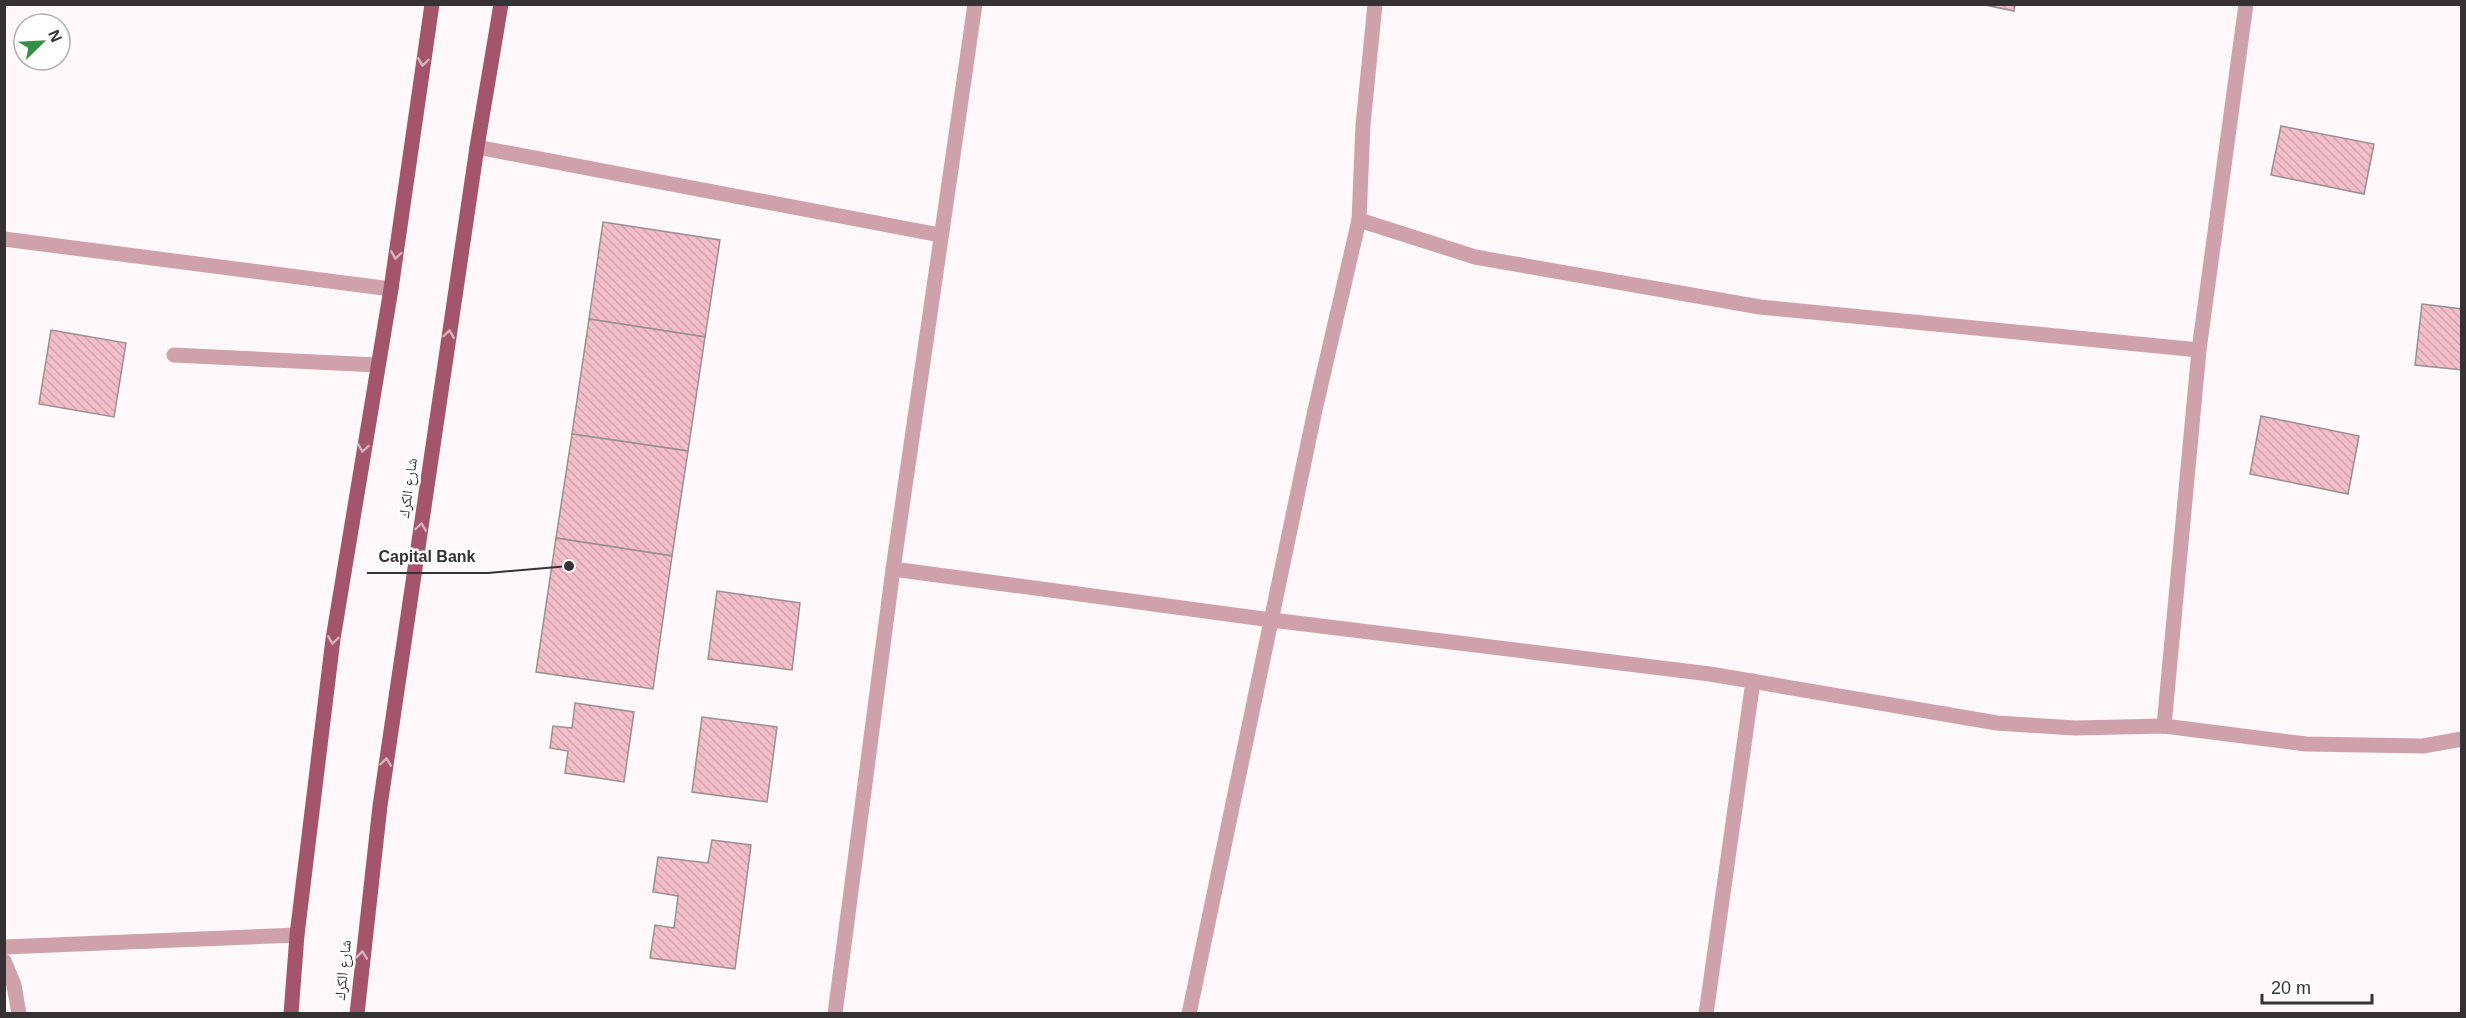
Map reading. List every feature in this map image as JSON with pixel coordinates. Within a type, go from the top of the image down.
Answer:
[{"type":"main road","points":[[291,1014],[297,935],[333,639],[391,289],[432,4]]},
{"type":"main road","name":"شارع الكرك","points":[[357,1014],[380,806],[477,147],[501,4]]},
{"type":"street","points":[[835,1014],[893,569],[975,4]]},
{"type":"street","points":[[1189,1014],[1315,410],[1359,220],[1363,125],[1374,4]]},
{"type":"street","points":[[2164,726],[2199,350],[2246,4]]},
{"type":"street","points":[[477,147],[940,235]]},
{"type":"street","points":[[1359,220],[1475,256],[1760,308],[2199,350]]},
{"type":"street","points":[[4,239],[391,289]]},
{"type":"street","points":[[174,355],[377,365]]},
{"type":"street","points":[[893,569],[1753,681],[1997,723],[2075,728],[2164,726],[2306,744],[2423,746],[2462,739]]},
{"type":"street","points":[[1706,1014],[1753,681]]},
{"type":"street","points":[[4,947],[297,935]]},
{"type":"street","points":[[4,961],[15,985],[19,1014]]},
{"type":"building","points":[[1980,4],[2015,4],[2014,11]]},
{"type":"building","points":[[2281,126],[2374,144],[2364,194],[2271,175]]},
{"type":"building","points":[[603,222],[720,240],[705,337],[589,319]]},
{"type":"building","points":[[2422,304],[2462,309],[2462,370],[2415,365]]},
{"type":"building","points":[[589,319],[705,337],[688,451],[572,434]]},
{"type":"building","points":[[51,330],[126,343],[114,417],[39,404]]},
{"type":"building","points":[[2261,416],[2359,436],[2348,494],[2250,474]]},
{"type":"building","points":[[572,434],[688,451],[672,556],[556,538]]},
{"type":"building","points":[[556,538],[672,556],[653,689],[536,672]]},
{"type":"building","points":[[717,591],[800,603],[792,670],[708,659]]},
{"type":"building","points":[[575,703],[634,712],[624,782],[565,773],[568,751],[550,748],[553,726],[572,728]]},
{"type":"building","points":[[702,717],[777,727],[767,802],[692,792]]},
{"type":"building","points":[[712,840],[751,845],[735,969],[650,958],[655,925],[674,928],[678,896],[653,892],[658,857],[708,863]]},
{"type":"place","name":"Capital Bank","points":[[569,566]]}]
